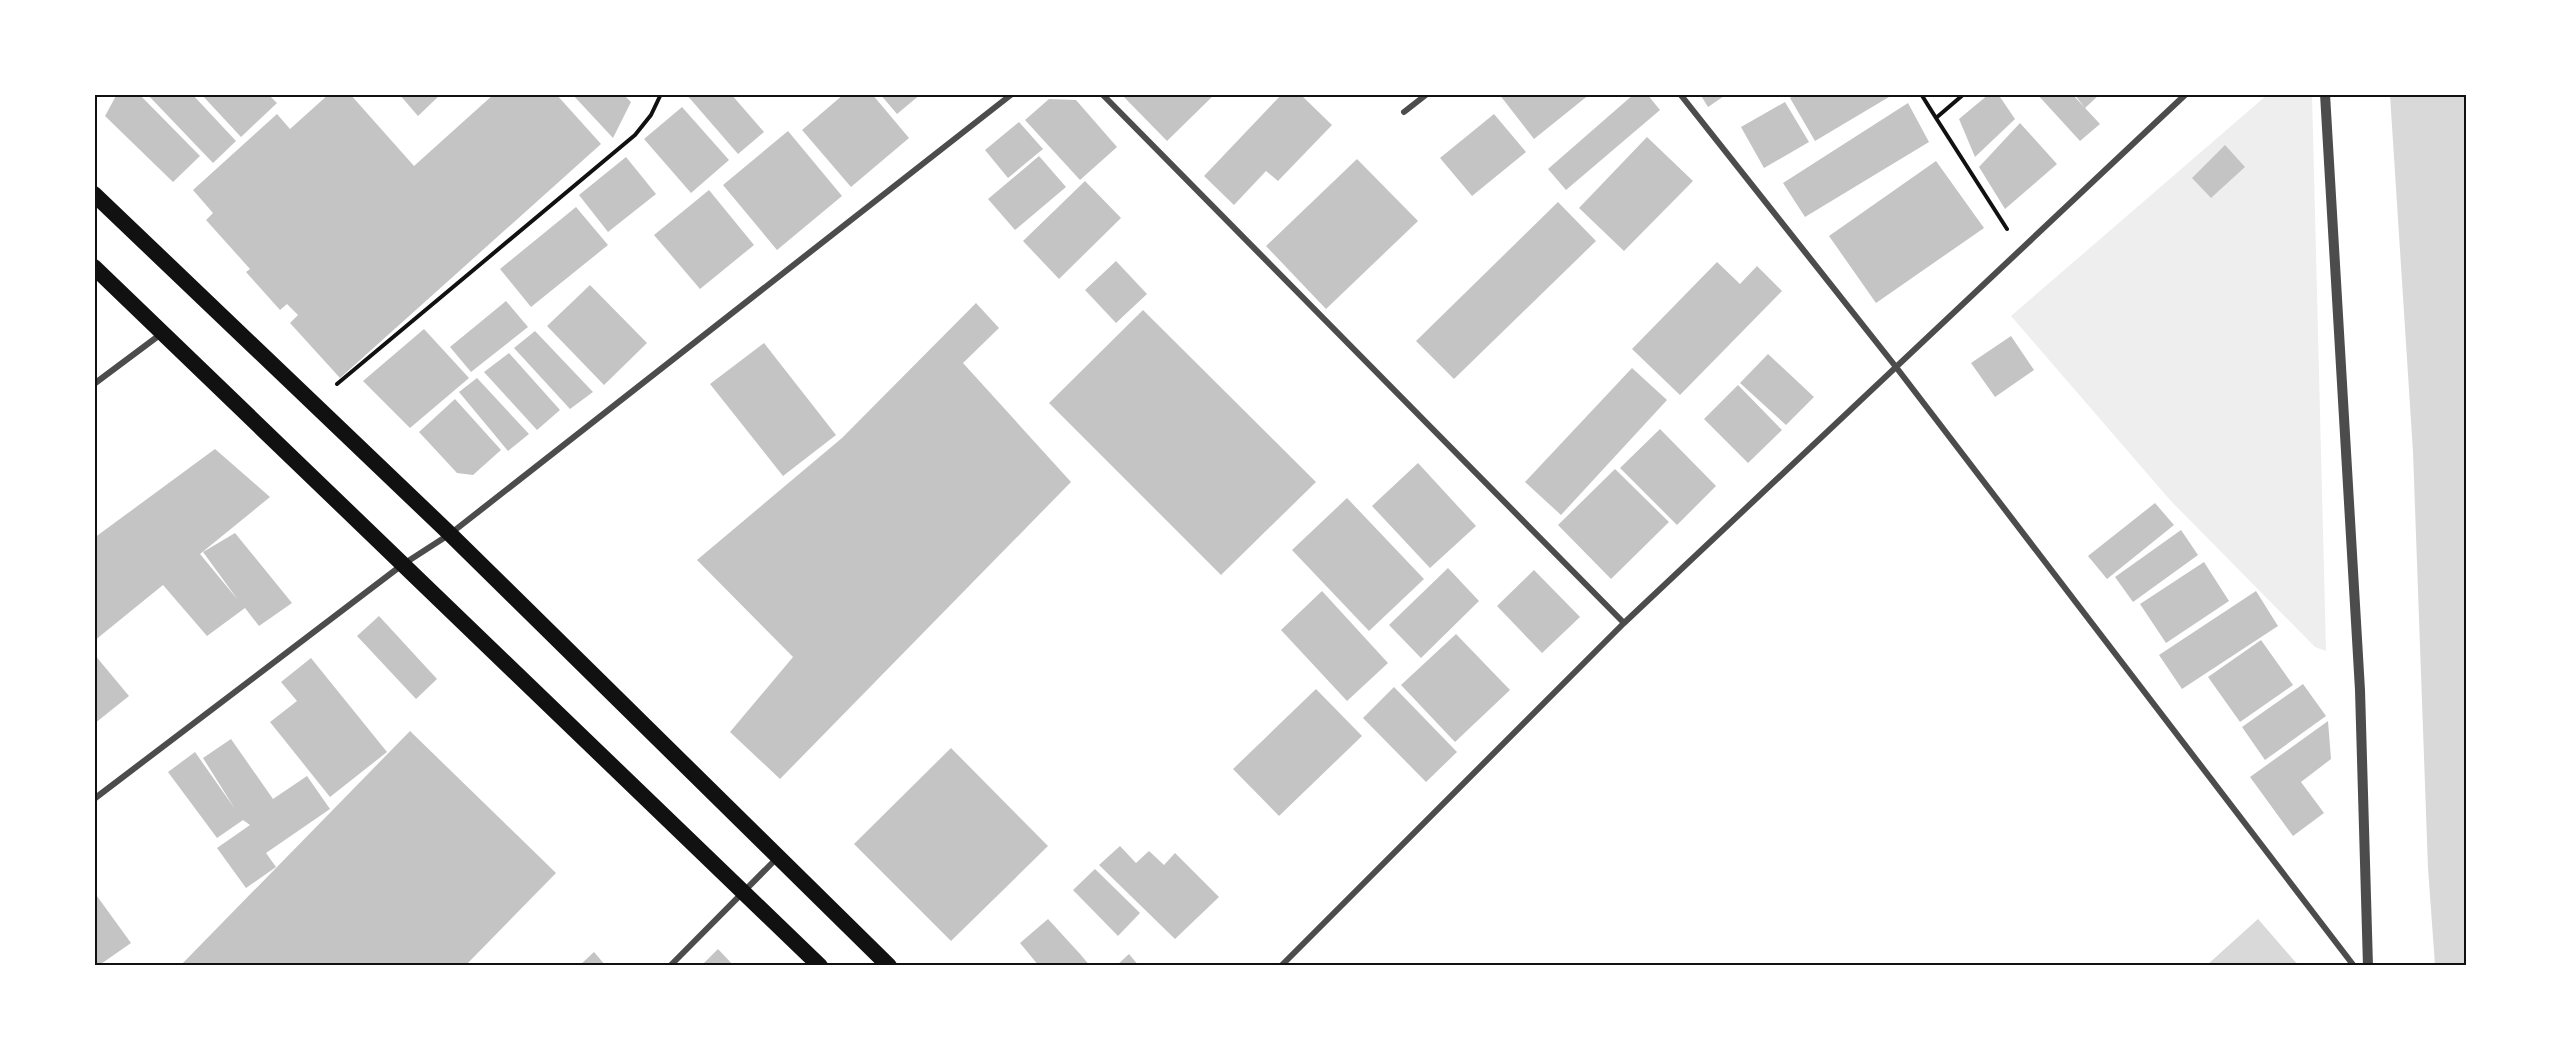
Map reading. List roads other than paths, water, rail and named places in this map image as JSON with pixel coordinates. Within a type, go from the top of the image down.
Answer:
[{"type":"highway","points":[[94,194],[450,534],[889,966]]},
{"type":"highway","points":[[94,267],[820,966]]},
{"type":"street","points":[[94,799],[402,566],[450,534],[1012,94]]},
{"type":"street","points":[[1102,94],[1624,623]]},
{"type":"street","points":[[1404,112],[1427,94]]},
{"type":"street","points":[[1680,94],[1896,367],[2354,966]]},
{"type":"street","points":[[1281,966],[1624,623],[2186,94]]},
{"type":"street","points":[[2325,94],[2360,690],[2368,966]]},
{"type":"street","points":[[94,384],[164,332]]},
{"type":"street","points":[[670,966],[778,857]]}]
